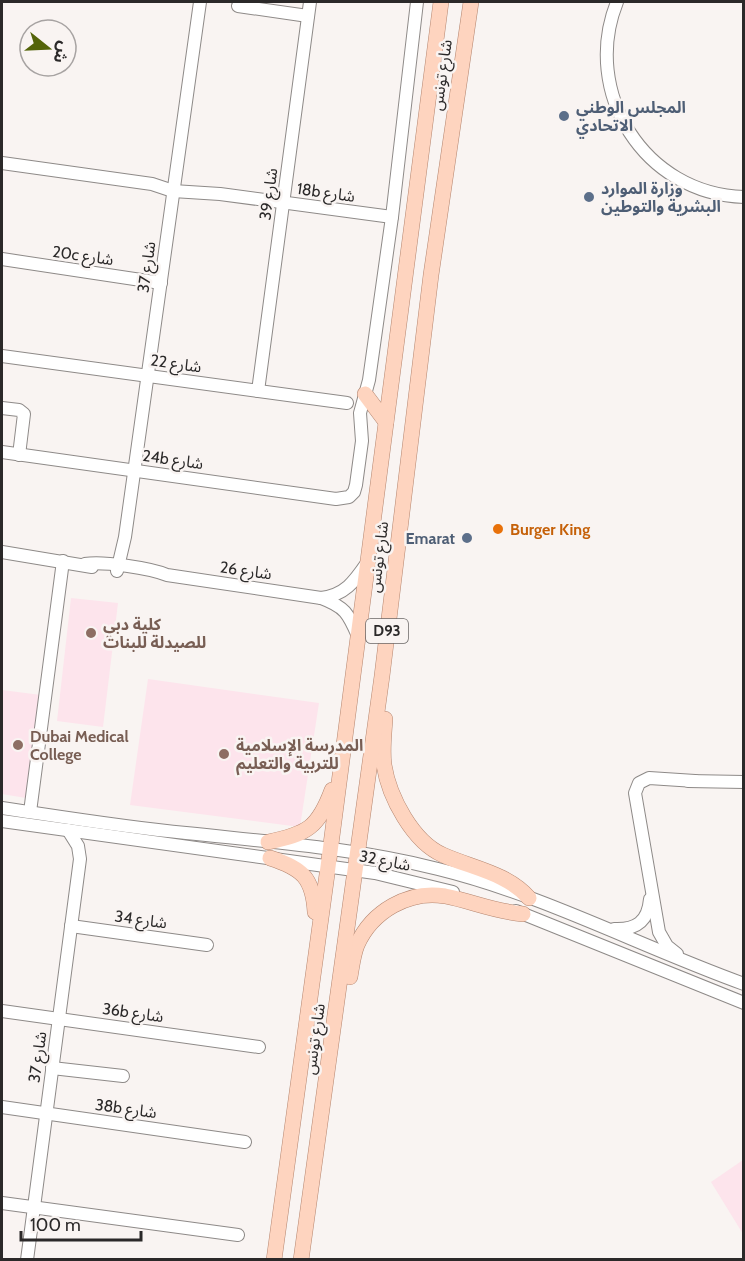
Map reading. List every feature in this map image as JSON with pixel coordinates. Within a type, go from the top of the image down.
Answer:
[{"type":"main road","name":"شارع تونس","points":[[274,1260],[328,867],[441,2]]},
{"type":"main road","name":"شارع تونس","points":[[302,1260],[382,676],[431,275],[471,2]]},
{"type":"main road","points":[[366,404],[386,422]]},
{"type":"main road","points":[[382,676],[386,698],[384,767],[409,827],[429,847],[507,880],[529,898]]},
{"type":"main road","points":[[268,842],[297,836],[311,827],[324,811],[341,767]]},
{"type":"main road","points":[[270,858],[295,867],[311,886],[315,901],[317,944]]},
{"type":"main road","points":[[322,1117],[336,1074],[354,955],[362,935],[376,919],[400,902],[428,895],[523,914]]},
{"type":"street","points":[[186,2],[200,3]]},
{"type":"street","name":"شارع 39","points":[[258,391],[310,2]]},
{"type":"street","points":[[366,404],[392,217],[417,2]]},
{"type":"street","points":[[617,2],[608,31],[606,66],[612,95],[623,123],[651,158],[686,183],[711,192],[744,197]]},
{"type":"street","name":"شارع 37","points":[[121,569],[126,549],[125,537],[200,3]]},
{"type":"street","points":[[238,6],[308,16]]},
{"type":"street","name":"18b شارع","points":[[2,163],[392,217]]},
{"type":"street","name":"20c شارع","points":[[2,260],[160,283]]},
{"type":"street","name":"شارع 22","points":[[2,356],[347,403]]},
{"type":"street","name":"24b شارع","points":[[2,452],[340,499],[352,495],[357,485],[366,404]]},
{"type":"street","points":[[2,408],[19,410],[24,414],[19,455]]},
{"type":"street","name":"شارع 26","points":[[2,552],[86,564],[98,563],[151,576],[167,575],[321,598],[343,608],[348,613],[358,636]]},
{"type":"street","points":[[30,812],[63,561]]},
{"type":"street","points":[[321,598],[346,589],[368,562]]},
{"type":"street","points":[[687,961],[662,939],[657,924],[640,815],[642,794],[650,785],[658,782],[744,782]]},
{"type":"street","name":"شارع 32","points":[[2,808],[173,832],[357,852],[439,869],[529,898],[744,984]]},
{"type":"street","name":"شارع 32","points":[[2,821],[270,858],[435,887],[523,914],[744,1003]]},
{"type":"street","name":"شارع 37","points":[[27,1260],[80,859],[76,840],[68,830]]},
{"type":"street","name":"شارع 37","points":[[80,859],[89,843],[97,835]]},
{"type":"street","points":[[605,928],[628,929],[641,923],[649,910],[651,889]]},
{"type":"street","name":"شارع 34","points":[[71,926],[207,945]]},
{"type":"street","name":"36b شارع","points":[[2,1011],[259,1047]]},
{"type":"street","points":[[52,1068],[123,1076]]},
{"type":"street","name":"38b شارع","points":[[2,1107],[245,1142]]},
{"type":"street","points":[[2,1203],[238,1235]]},
{"type":"shaded area","name":"كلية دبي للصيدلة للبنات","points":[[71,598],[118,603],[103,727],[57,721]]},
{"type":"shaded area","name":"المدرسة الإسلامية للتربية والتعليم","points":[[148,679],[319,703],[300,827],[130,805]]},
{"type":"shaded area","name":"Dubai Medical College","points":[[2,690],[41,695],[26,798],[2,794]]},
{"type":"shaded area","points":[[743,1160],[743,1234],[711,1182]]},
{"type":"place","name":"المجلس الوطني الاتحادي","points":[[564,116]]},
{"type":"place","name":"وزارة الموارد البشرية والتوطين","points":[[589,197]]},
{"type":"place","name":"Burger King","points":[[498,529]]},
{"type":"place","name":"Emarat","points":[[467,538]]},
{"type":"place","name":"كلية دبي للصيدلة للبنات","points":[[91,633]]},
{"type":"place","name":"Dubai Medical College","points":[[18,745]]},
{"type":"place","name":"المدرسة الإسلامية للتربية والتعليم","points":[[224,754]]}]
